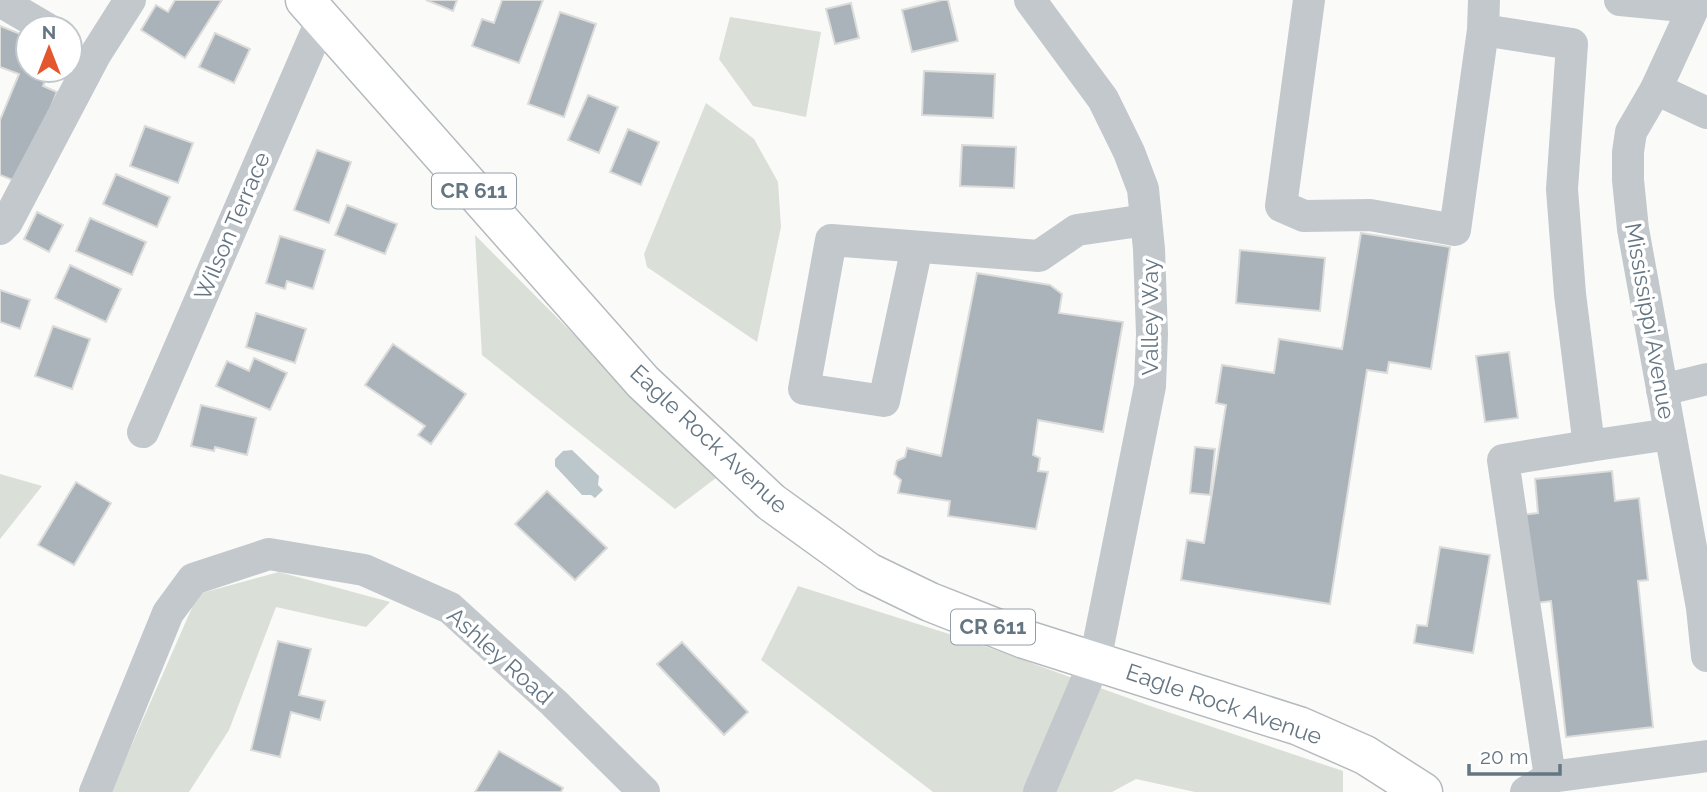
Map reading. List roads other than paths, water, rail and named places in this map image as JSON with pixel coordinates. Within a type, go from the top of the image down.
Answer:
[{"type":"main road","name":"Eagle Rock Avenue","points":[[313,9],[643,382],[771,502],[868,572],[930,602],[1024,639],[1299,726],[1365,755],[1423,792]]},
{"type":"street","points":[[84,46],[130,0]]},
{"type":"street","name":"Valley Way","points":[[1030,0],[1103,99],[1129,152],[1143,189],[1152,334],[1150,386],[1095,661],[1039,792]]},
{"type":"street","points":[[1309,0],[1281,206],[1304,216],[1370,215],[1455,230],[1483,15],[1572,44],[1562,188],[1570,294],[1590,446]]},
{"type":"street","points":[[1620,0],[1695,4]]},
{"type":"street","points":[[0,1],[22,14]]},
{"type":"street","name":"Mississippi Avenue","points":[[1695,4],[1656,89],[1631,132],[1628,180],[1633,229],[1670,434],[1699,539],[1707,656]]},
{"type":"street","name":"Wilson Terrace","points":[[143,432],[313,9]]},
{"type":"street","points":[[0,229],[7,222],[48,148],[70,84]]},
{"type":"street","points":[[1656,89],[1707,113]]},
{"type":"street","points":[[916,247],[884,401],[804,389],[831,240],[1039,256],[1077,230],[1146,220]]},
{"type":"street","points":[[1662,390],[1707,379]]},
{"type":"street","points":[[1670,434],[1503,460],[1538,784],[1707,757]]},
{"type":"street","name":"Ashley Road","points":[[95,792],[168,613],[193,579],[269,554],[364,570],[450,608],[644,792]]}]
